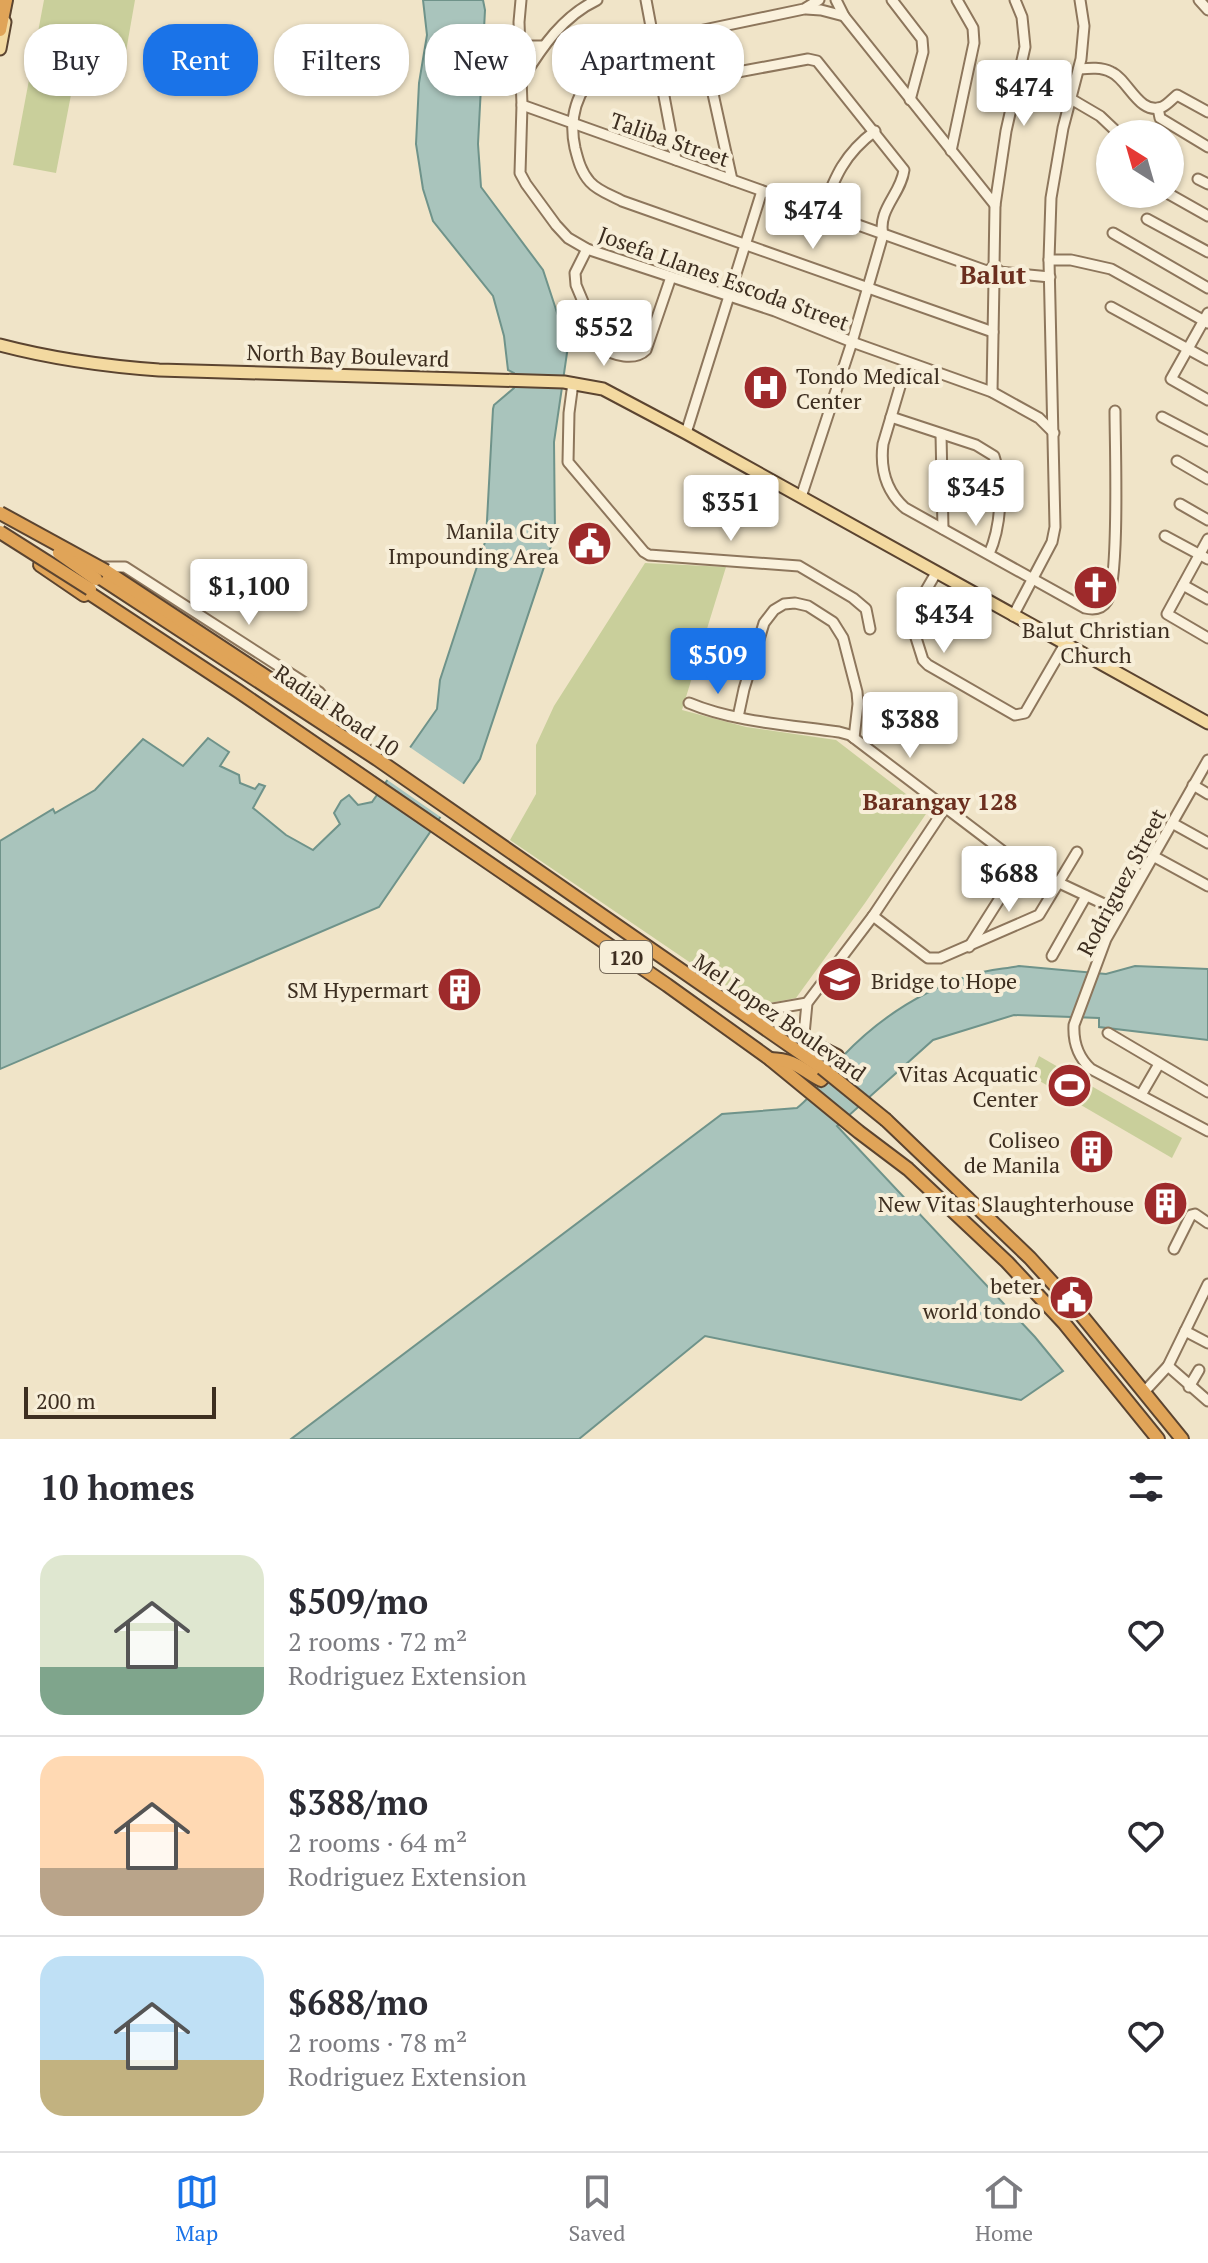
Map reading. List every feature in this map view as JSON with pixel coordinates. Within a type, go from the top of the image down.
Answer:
[{"type":"highway","points":[[0,30],[8,0]]},
{"type":"highway","points":[[0,514],[93,584],[0,534]]},
{"type":"highway","points":[[0,514],[106,571],[336,723],[377,759]]},
{"type":"highway","name":"Radial Road 10","points":[[0,514],[377,759],[449,810]]},
{"type":"highway","points":[[0,534],[40,565],[235,695],[259,706]]},
{"type":"highway","name":"Radial Road 10","points":[[0,534],[438,829]]},
{"type":"highway","points":[[73,582],[84,567]]},
{"type":"highway","name":"Mel Lopez Boulevard","points":[[449,810],[822,1068],[886,1120],[1030,1258],[1078,1311],[1182,1439]]},
{"type":"highway","name":"Mel Lopez Boulevard","points":[[438,829],[706,1012],[908,1169],[1007,1262],[1064,1323],[1158,1439]]},
{"type":"highway","points":[[770,1059],[787,1060],[821,1080],[837,1062],[837,1056],[803,1039]]},
{"type":"main road","points":[[0,49],[8,0]]},
{"type":"main road","name":"North Bay Boulevard","points":[[0,345],[98,366],[568,383],[603,389],[1208,723]]},
{"type":"street","name":"Josefa Llanes Escoda Street","points":[[520,24],[521,0]]},
{"type":"street","points":[[536,58],[566,21],[597,0]]},
{"type":"street","points":[[646,0],[650,24]]},
{"type":"street","points":[[804,9],[819,0]]},
{"type":"street","points":[[836,0],[844,16],[995,205]]},
{"type":"street","points":[[892,0],[922,39],[923,52],[910,100]]},
{"type":"street","points":[[951,151],[974,43],[973,28],[957,0]]},
{"type":"street","points":[[992,392],[995,205],[1006,131],[1025,47],[1022,17],[1015,0]]},
{"type":"street","points":[[1013,616],[1052,542],[1055,527],[1049,260],[1051,198],[1063,128],[1079,69],[1084,26],[1080,0]]},
{"type":"street","points":[[1199,0],[1208,10]]},
{"type":"street","points":[[731,24],[804,9],[844,16]]},
{"type":"street","points":[[536,46],[544,46]]},
{"type":"street","points":[[744,71],[812,59],[822,65],[904,170],[898,189],[881,218],[883,235],[801,497]]},
{"type":"street","points":[[1079,69],[1096,68],[1112,72],[1150,107],[1158,108],[1177,95],[1208,112]]},
{"type":"street","name":"Josefa Llanes Escoda Street","points":[[522,96],[520,173],[568,238],[587,249],[775,311],[907,363],[992,392],[1026,409],[1054,433]]},
{"type":"street","points":[[580,96],[572,124],[574,142],[582,172],[597,189],[622,201],[993,332]]},
{"type":"street","points":[[664,96],[676,160]]},
{"type":"street","points":[[715,96],[732,180]]},
{"type":"street","points":[[1071,99],[1104,120]]},
{"type":"street","name":"Taliba Street","points":[[522,105],[994,272],[1050,277]]},
{"type":"street","points":[[1158,108],[1160,118],[1208,147]]},
{"type":"street","points":[[822,211],[843,162],[875,131]]},
{"type":"street","points":[[686,433],[762,191]]},
{"type":"street","points":[[1184,202],[1208,216]]},
{"type":"street","points":[[1147,219],[1208,252]]},
{"type":"street","points":[[1113,233],[1208,288]]},
{"type":"street","points":[[587,249],[575,273],[576,285],[602,347],[608,351],[634,357],[643,354],[671,277]]},
{"type":"street","points":[[1049,260],[1071,260],[1107,268],[1207,319],[1171,379],[1208,400]]},
{"type":"street","points":[[1111,307],[1208,360]]},
{"type":"street","points":[[907,363],[882,456],[885,481],[897,501],[1093,610],[1101,607],[1111,592],[1115,411]]},
{"type":"street","points":[[568,383],[568,462],[644,552],[649,555],[799,566],[866,609],[870,629]]},
{"type":"street","points":[[891,417],[976,445],[994,456],[999,528],[989,554]]},
{"type":"street","points":[[1162,417],[1208,441]]},
{"type":"street","points":[[941,434],[943,529]]},
{"type":"street","points":[[1177,461],[1208,479]]},
{"type":"street","points":[[1180,504],[1208,520]]},
{"type":"street","points":[[1165,536],[1204,557]]},
{"type":"street","points":[[1208,539],[1204,557],[1167,614],[1208,638]]},
{"type":"street","points":[[84,567],[125,567],[315,690],[377,759]]},
{"type":"street","points":[[936,573],[911,616],[923,660],[1015,715],[1025,713],[1065,644]]},
{"type":"street","points":[[1183,585],[1208,599]]},
{"type":"street","points":[[738,717],[764,623],[774,610],[784,604],[795,603],[808,606],[833,622],[843,638],[857,692],[854,738]]},
{"type":"street","points":[[689,703],[709,711],[839,732],[854,738],[1021,865],[1121,912]]},
{"type":"street","name":"Rodriguez Street","points":[[1141,1095],[1091,1069],[1083,1061],[1075,1045],[1074,1025],[1106,939],[1208,760]]},
{"type":"street","points":[[1193,785],[1208,794]]},
{"type":"street","points":[[804,1056],[807,1003],[873,916],[945,808]]},
{"type":"street","points":[[1172,823],[1208,843]]},
{"type":"street","points":[[873,916],[928,958],[940,958],[1039,915],[1077,852]]},
{"type":"street","points":[[1153,856],[1208,886]]},
{"type":"street","points":[[969,947],[1021,865]]},
{"type":"street","points":[[1052,956],[1086,896]]},
{"type":"street","points":[[742,1014],[807,1003]]},
{"type":"street","points":[[1108,1033],[1208,1092]]},
{"type":"street","points":[[1159,1064],[1141,1095],[1208,1131]]},
{"type":"street","points":[[1174,1249],[1191,1215],[1195,1214],[1208,1223]]},
{"type":"street","points":[[1145,1391],[1168,1366],[1208,1284]]},
{"type":"street","points":[[1185,1331],[1208,1343]]},
{"type":"street","points":[[1168,1366],[1208,1401]]},
{"type":"street","points":[[1189,1387],[1199,1370]]},
{"type":"green space","points":[[44,0],[135,0],[127,46],[127,24],[39,24]]},
{"type":"green space","points":[[26,96],[71,96],[56,173],[13,165]]},
{"type":"green space","points":[[645,563],[726,567],[682,710],[746,727],[836,740],[928,811],[796,998],[754,1006],[510,840],[536,794],[536,745],[554,706]]},
{"type":"green space","points":[[1039,1056],[1182,1138],[1172,1158],[1031,1076]]},
{"type":"water","points":[[423,0],[483,0],[484,24],[426,24]]},
{"type":"water","points":[[425,47],[425,96],[481,96],[478,144],[481,187],[543,270],[568,346],[554,442],[555,534],[480,759],[379,907],[0,1069],[0,841],[53,809],[55,813],[95,790],[143,739],[183,766],[208,738],[229,752],[220,766],[239,775],[240,783],[255,789],[259,784],[265,786],[253,808],[286,835],[313,850],[340,824],[334,813],[341,801],[349,795],[358,805],[372,802],[437,709],[440,680],[486,539],[493,409],[514,388],[514,373],[508,370],[504,336],[493,296],[433,221],[423,189],[416,144],[419,83]]},
{"type":"water","points":[[1019,966],[1106,974],[1135,966],[1208,969],[1208,1040],[1099,1027],[1099,1018],[1014,1015],[933,1040],[837,1126],[1035,1337],[1063,1371],[1021,1400],[705,1336],[579,1439],[291,1439],[722,1114],[797,1108],[856,1043],[901,1008],[935,989],[971,975]]},
{"type":"pier","points":[[408,746],[465,785],[442,818],[386,779]]},
{"type":"place","name":"Tondo Medical Center","points":[[765,388]]},
{"type":"place","name":"Manila City Impounding Area","points":[[590,543]]},
{"type":"place","name":"Balut Christian Church","points":[[1096,588]]},
{"type":"place","name":"Bridge to Hope","points":[[840,980]]},
{"type":"place","name":"SM Hypermart","points":[[460,989]]},
{"type":"place","name":"Vitas Acquatic Center","points":[[1069,1086]]},
{"type":"place","name":"Coliseo de Manila","points":[[1091,1152]]},
{"type":"place","name":"New Vitas Slaughterhouse","points":[[1165,1203]]},
{"type":"place","name":"beter world tondo","points":[[1072,1298]]},
{"type":"district","name":"Balut","points":[[993,274]]},
{"type":"district","name":"Barangay 128","points":[[940,801]]}]
